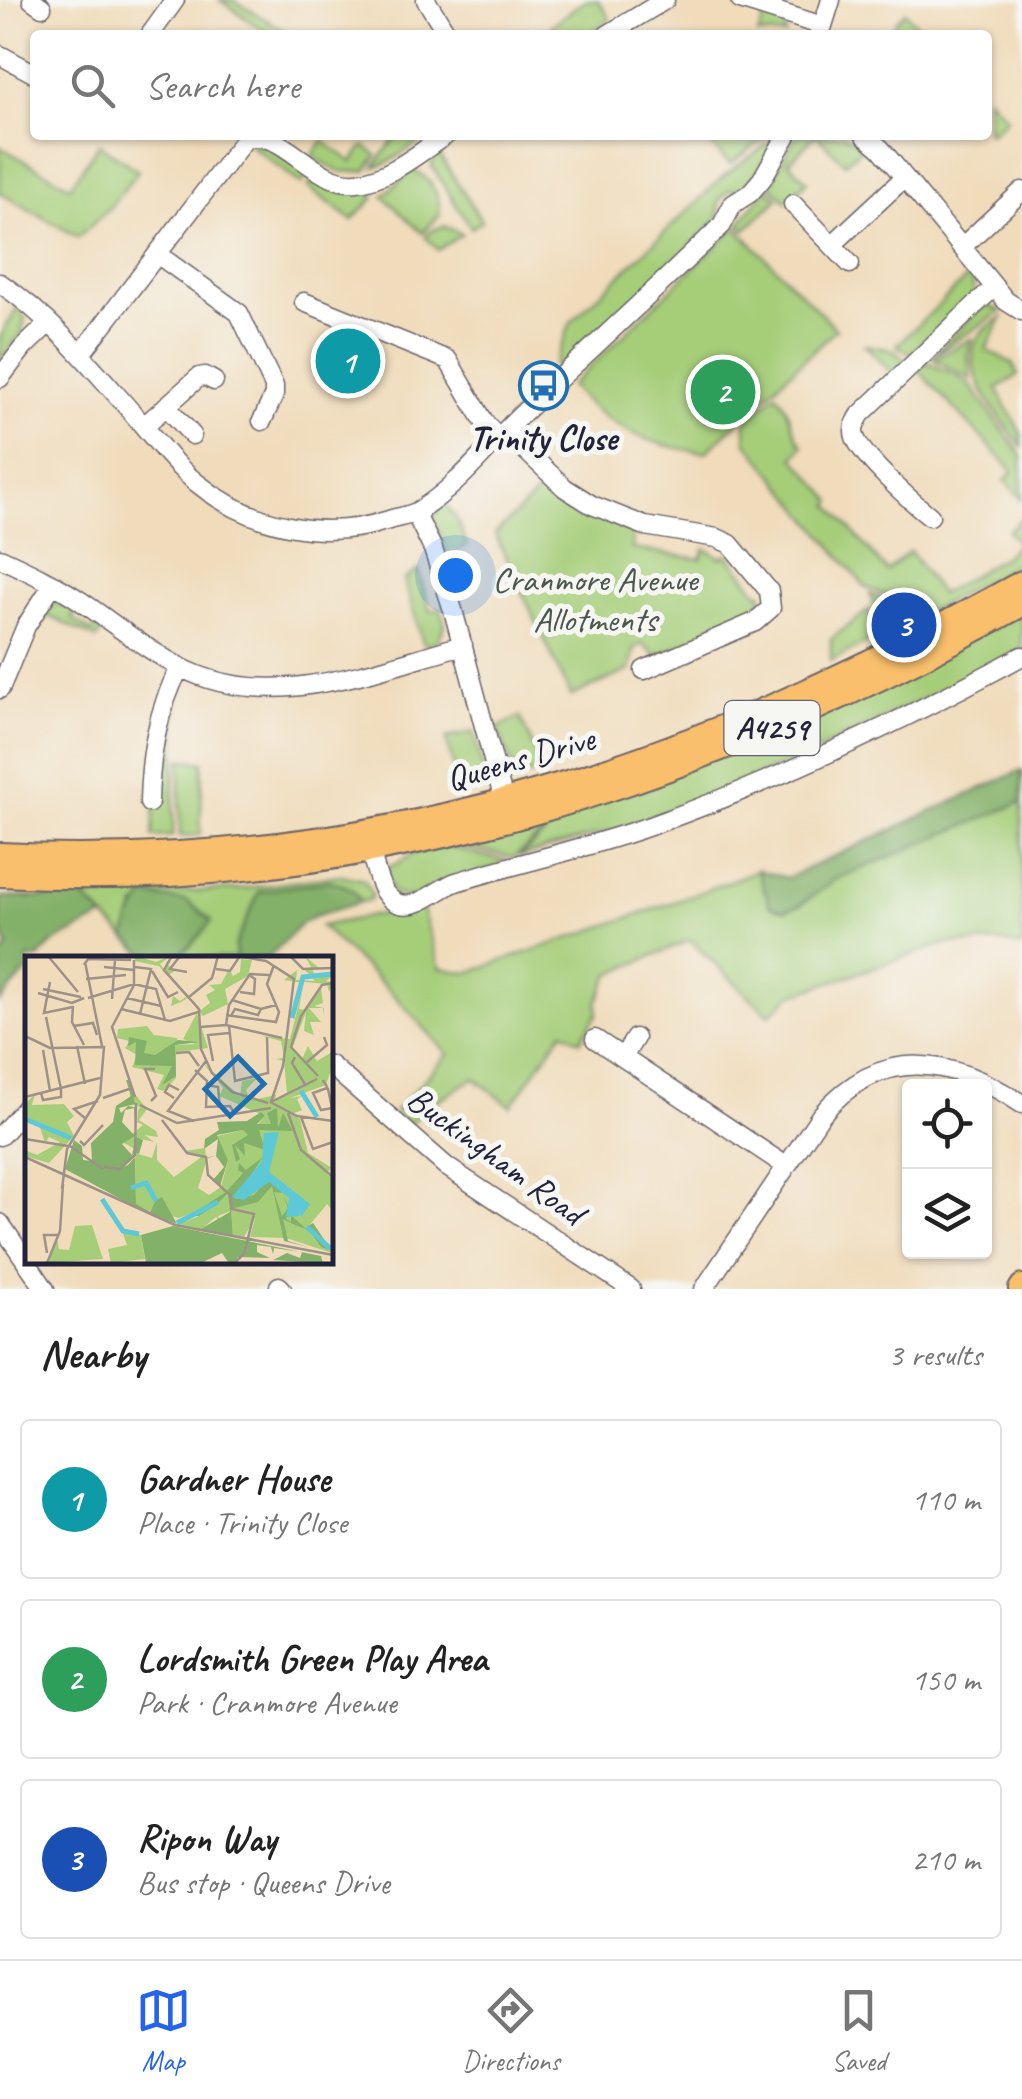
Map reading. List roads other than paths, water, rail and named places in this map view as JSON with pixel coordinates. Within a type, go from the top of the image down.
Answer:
[{"type":"main road","name":"Queens Drive","points":[[0,875],[212,873],[372,853],[507,812],[769,708],[1022,582]]},
{"type":"main road","name":"Queens Drive","points":[[0,854],[112,857],[223,852],[507,812],[606,792],[772,728],[1022,605]]},
{"type":"street","points":[[154,30],[175,0]]},
{"type":"street","points":[[426,0],[445,30]]},
{"type":"street","points":[[616,30],[665,0]]},
{"type":"street","points":[[740,0],[818,30]]},
{"type":"street","points":[[821,30],[831,0]]},
{"type":"street","points":[[0,55],[30,71]]},
{"type":"street","points":[[80,354],[244,140]]},
{"type":"street","points":[[271,140],[323,175],[355,182],[393,168],[438,140]]},
{"type":"street","points":[[0,283],[49,322],[192,480],[224,502],[262,519],[326,530],[377,524],[415,513],[503,435],[722,225],[733,204],[762,180],[784,140]]},
{"type":"street","points":[[870,140],[994,287],[1022,311]]},
{"type":"street","points":[[832,245],[904,178]]},
{"type":"street","points":[[962,248],[1022,191]]},
{"type":"street","points":[[793,204],[850,264]]},
{"type":"street","points":[[157,254],[246,322],[274,386],[262,421]]},
{"type":"street","points":[[930,516],[863,450],[854,428],[860,414],[994,287]]},
{"type":"street","points":[[304,302],[448,360],[486,423],[565,488],[592,505],[645,526],[709,536],[730,544],[769,591],[772,608],[755,622],[644,670]]},
{"type":"street","points":[[0,378],[49,322]]},
{"type":"street","points":[[144,426],[199,378],[205,376],[214,381]]},
{"type":"street","points":[[166,406],[192,436]]},
{"type":"street","points":[[415,513],[440,568],[507,812]]},
{"type":"street","points":[[0,558],[53,584],[180,668],[244,686],[322,684],[462,645]]},
{"type":"street","points":[[0,688],[26,626],[53,584]]},
{"type":"street","points":[[372,853],[388,897],[409,904],[455,882],[580,848],[710,803],[888,726],[1022,656]]},
{"type":"street","points":[[149,803],[154,740],[164,702],[180,668]]},
{"type":"street","points":[[623,1057],[635,1038]]},
{"type":"street","points":[[595,1039],[786,1166]]},
{"type":"street","points":[[704,1289],[829,1106],[846,1091],[883,1072],[918,1066],[958,1070],[1022,1104]]},
{"type":"street","name":"Buckingham Road","points":[[332,1067],[448,1167],[630,1289]]},
{"type":"street","points":[[0,1136],[25,1108]]},
{"type":"street","points":[[0,1222],[25,1259]]},
{"type":"street","points":[[28,1264],[45,1289]]},
{"type":"place","name":"Gardner House","points":[[348,361]]},
{"type":"place","name":"Trinity Close","points":[[543,386]]},
{"type":"place","name":"Lordsmith Green Play Area","points":[[723,392]]},
{"type":"place","name":"Ripon Way","points":[[904,625]]},
{"type":"park label","name":"Cranmore Avenue Allotments","points":[[595,599]]}]
